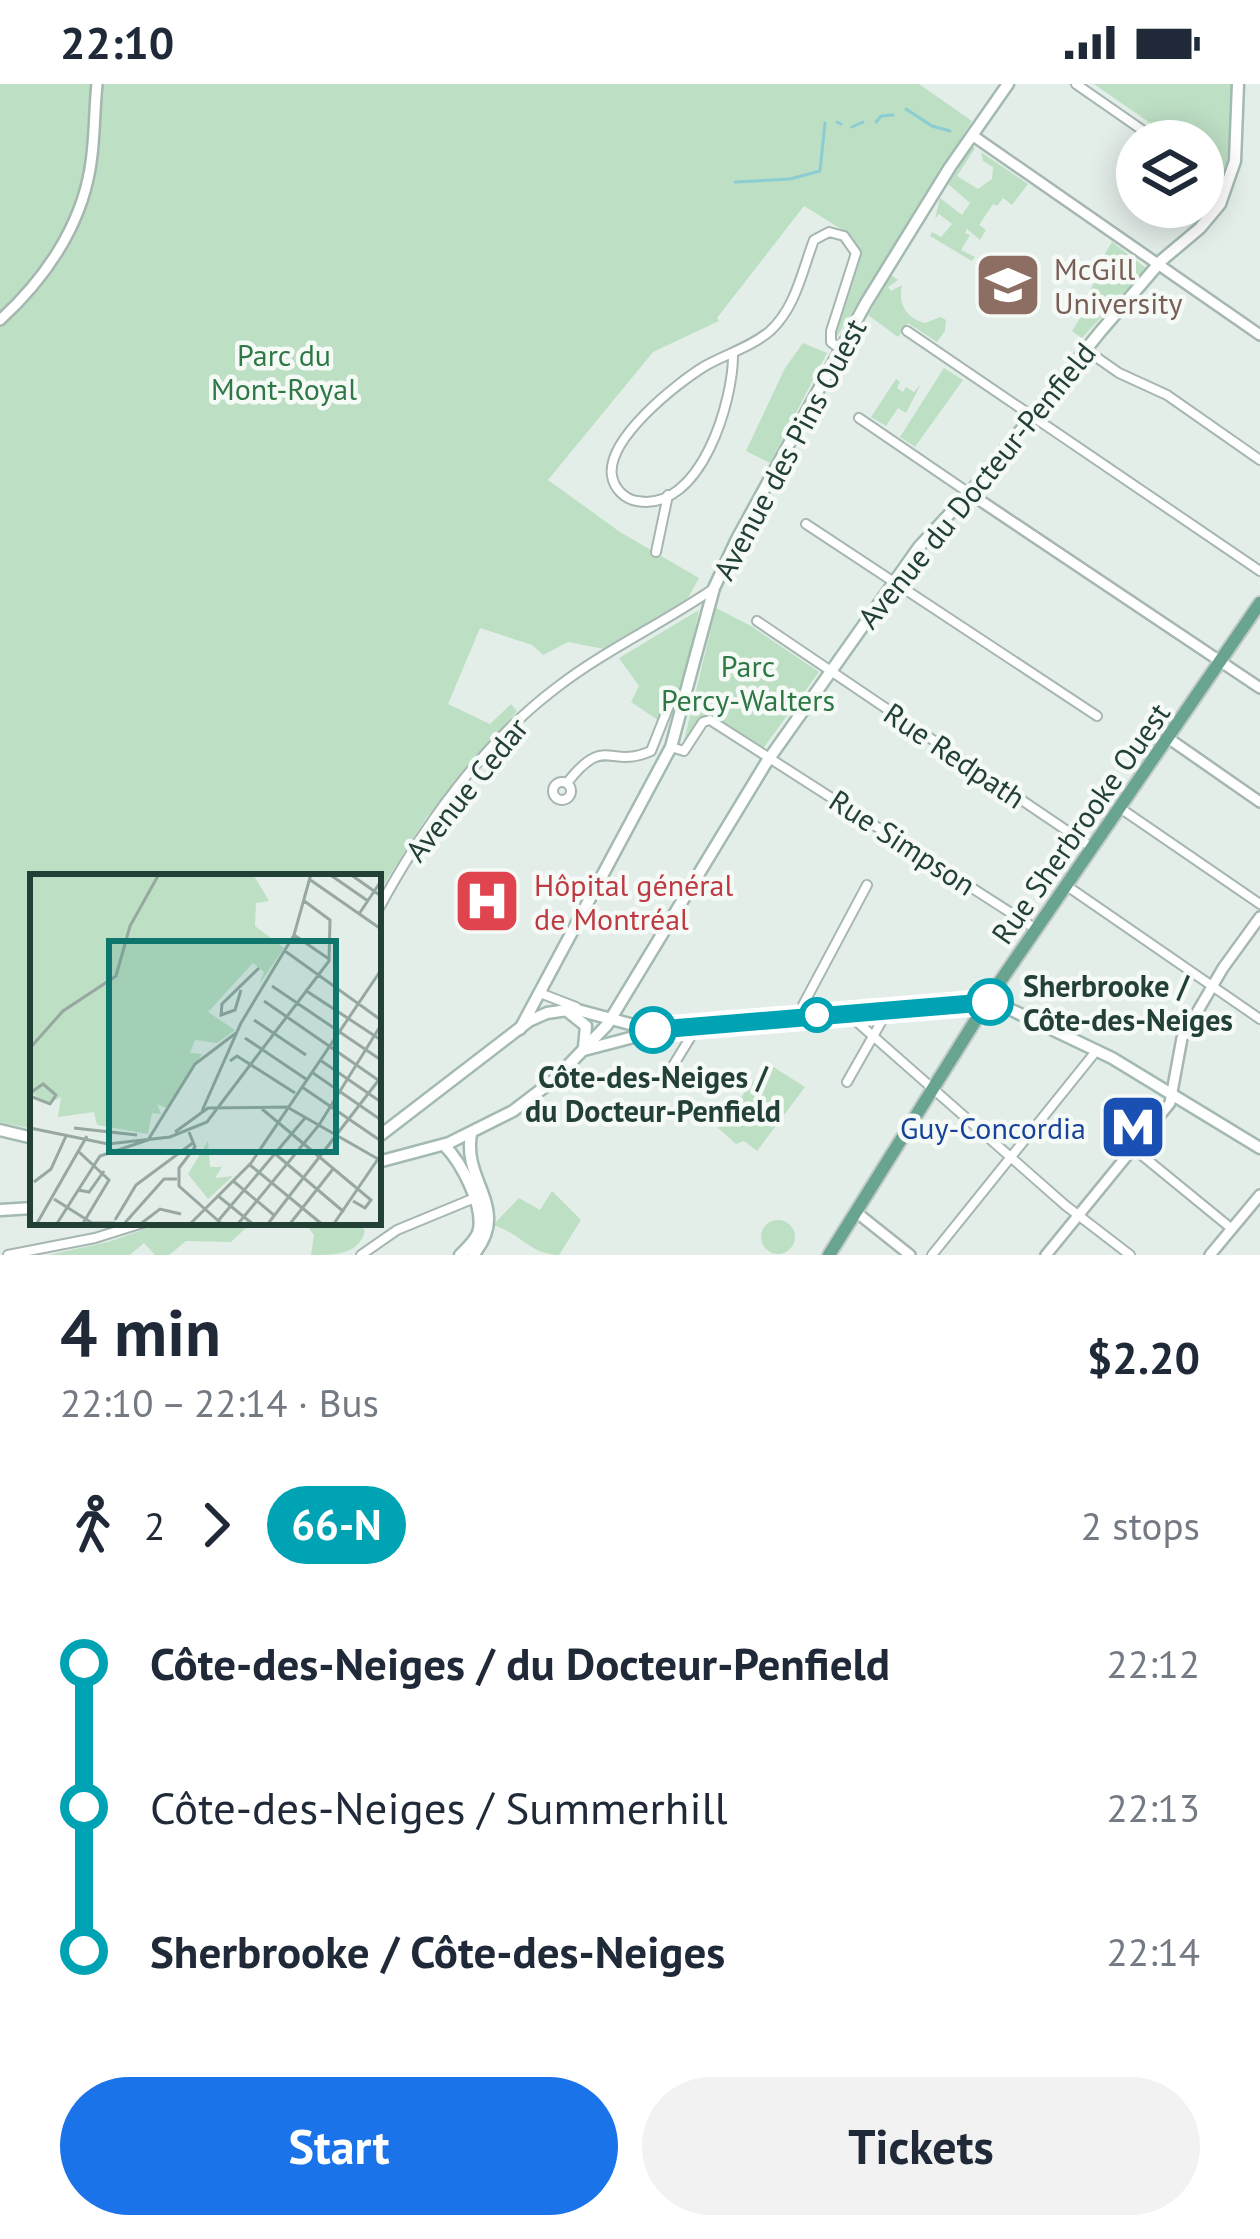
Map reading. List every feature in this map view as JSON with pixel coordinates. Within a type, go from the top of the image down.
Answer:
[{"type":"main road","name":"Avenue des Pins Ouest","points":[[520,1029],[671,747],[714,588],[840,349],[1008,84]]},
{"type":"main road","name":"Avenue du Docteur-Penfield","points":[[381,1161],[444,1145],[526,1103],[612,1018],[770,757],[928,535],[1158,265],[1207,222],[1227,187],[1238,137],[1238,84]]},
{"type":"main road","name":"Rue Sherbrooke Ouest","points":[[829,1255],[987,1001],[1260,603]]},
{"type":"main road","points":[[565,1010],[586,1025],[584,1050],[656,1031],[987,1001],[1097,1050],[1260,1148]]},
{"type":"main road","points":[[392,1158],[381,1135],[535,1017],[582,1011],[656,1031]]},
{"type":"main road","points":[[0,1130],[30,1137]]},
{"type":"main road","points":[[471,1134],[469,1155],[488,1227],[472,1255]]},
{"type":"main road","points":[[444,1145],[478,1197],[480,1225],[473,1242],[460,1255]]},
{"type":"main road","points":[[0,1210],[30,1208]]},
{"type":"street","points":[[0,320],[41,276],[67,234],[87,167],[95,84]]},
{"type":"street","points":[[1076,84],[1128,120]]},
{"type":"street","points":[[972,135],[1260,335]]},
{"type":"street","points":[[733,353],[729,399],[717,434],[695,469],[668,496],[641,502],[623,495],[612,476],[615,456],[628,435],[659,400],[695,372],[773,328],[796,292],[814,240],[829,232],[844,236],[856,253],[830,334],[832,344],[840,349]]},
{"type":"street","points":[[907,331],[1260,572]]},
{"type":"street","points":[[1085,349],[1115,371],[1167,395],[1260,460]]},
{"type":"street","points":[[859,418],[1260,691]]},
{"type":"street","points":[[656,552],[668,496]]},
{"type":"street","points":[[806,524],[1097,716]]},
{"type":"street","name":"Avenue Cedar","points":[[381,905],[427,830],[514,724],[571,677],[714,588]]},
{"type":"street","points":[[691,604],[708,611]]},
{"type":"street","name":"Rue Redpath","points":[[757,622],[1092,848]]},
{"type":"street","points":[[567,784],[592,756],[630,757],[651,751],[672,698],[687,694]]},
{"type":"street","name":"Rue Simpson","points":[[671,747],[684,752],[709,720],[1036,928]]},
{"type":"street","points":[[1168,739],[1260,802]]},
{"type":"street","points":[[1120,808],[1260,904]]},
{"type":"street","points":[[802,1017],[803,1005],[867,885]]},
{"type":"street","points":[[1066,886],[1260,1019]]},
{"type":"street","points":[[1046,1255],[1169,1105],[1181,1040],[1260,916]]},
{"type":"street","points":[[537,992],[582,1011]]},
{"type":"street","points":[[847,1082],[888,1009]]},
{"type":"street","points":[[847,1013],[1130,1255]]},
{"type":"street","points":[[663,1082],[690,1039],[691,1028]]},
{"type":"street","points":[[932,1255],[1097,1050]]},
{"type":"street","points":[[1133,1148],[1232,1229]]},
{"type":"street","points":[[1210,1255],[1260,1195]]},
{"type":"street","points":[[361,1255],[397,1230],[478,1197]]},
{"type":"street","points":[[856,1212],[910,1255]]},
{"type":"street","points":[[8,1255],[136,1225]]},
{"type":"green space","name":"Parc du Mont-Royal","points":[[0,84],[919,84],[972,121],[836,338],[861,254],[846,232],[804,206],[719,321],[653,352],[548,480],[620,532],[699,578],[688,598],[604,649],[568,642],[543,655],[532,645],[480,628],[448,704],[490,724],[511,704],[517,711],[426,818],[381,889],[381,874],[30,874],[30,1128],[0,1122]]},
{"type":"green space","points":[[1094,84],[1231,84],[1226,174],[1224,120],[1146,120]]},
{"type":"green space","points":[[972,147],[957,176],[978,189],[992,179],[993,167],[983,161],[981,152],[1028,184],[1012,205],[1003,198],[997,206],[993,204],[979,225],[986,230],[980,240],[967,229],[970,235],[961,250],[975,257],[972,261],[930,236],[932,232],[941,237],[952,224],[939,214],[935,219],[940,198],[962,215],[970,203],[948,184]]},
{"type":"green space","points":[[1112,242],[1146,268],[1082,338],[1072,331],[1095,294],[1090,290],[1095,282],[1086,269],[1097,267]]},
{"type":"green space","points":[[891,275],[898,280],[888,287],[891,291],[902,285],[908,314],[925,323],[940,317],[946,320],[937,342],[908,323],[898,337],[868,315]]},
{"type":"green space","points":[[803,343],[827,353],[770,463],[746,451],[785,368]]},
{"type":"green space","points":[[944,368],[963,380],[915,447],[900,437]]},
{"type":"green space","points":[[896,379],[903,392],[906,387],[914,392],[921,384],[906,413],[898,408],[886,426],[871,417]]},
{"type":"green space","name":"Parc Percy-Walters","points":[[716,608],[819,672],[762,750],[709,717],[701,719],[683,745]]},
{"type":"green space","points":[[699,610],[682,689],[670,696],[661,722],[631,702],[639,686],[619,658]]},
{"type":"green space","points":[[767,1063],[805,1087],[757,1151],[744,1141],[736,1144],[718,1128]]},
{"type":"green space","points":[[552,1191],[581,1220],[559,1255],[541,1251],[493,1225],[519,1198],[540,1210]]},
{"type":"green space","points":[[778,1220],[790,1225],[795,1237],[790,1249],[778,1254],[766,1249],[761,1237],[766,1225]]},
{"type":"green space","points":[[156,1225],[249,1225],[231,1242],[186,1241],[169,1255],[155,1255],[144,1243],[130,1255],[48,1255]]},
{"type":"green space","points":[[306,1225],[360,1225],[365,1231],[357,1245],[337,1254],[311,1255],[314,1235]]},
{"type":"waterway","points":[[906,109],[950,131]]},
{"type":"waterway","points":[[876,122],[881,116],[893,115]]},
{"type":"waterway","points":[[837,122],[841,124]]},
{"type":"waterway","points":[[852,127],[863,122]]},
{"type":"waterway","points":[[735,182],[790,179],[820,171],[825,123]]},
{"type":"bus line","name":"66-N","points":[[653,1030],[990,1002]]},
{"type":"place","name":"McGill University","points":[[1008,285]]},
{"type":"place","name":"Hôpital général de Montréal","points":[[487,901]]},
{"type":"place","name":"Sherbrooke / Côte-des-Neiges","points":[[990,1002]]},
{"type":"place","name":"Côte-des-Neiges / du Docteur-Penfield","points":[[653,1030]]},
{"type":"place","name":"Guy-Concordia","points":[[1133,1127]]}]
